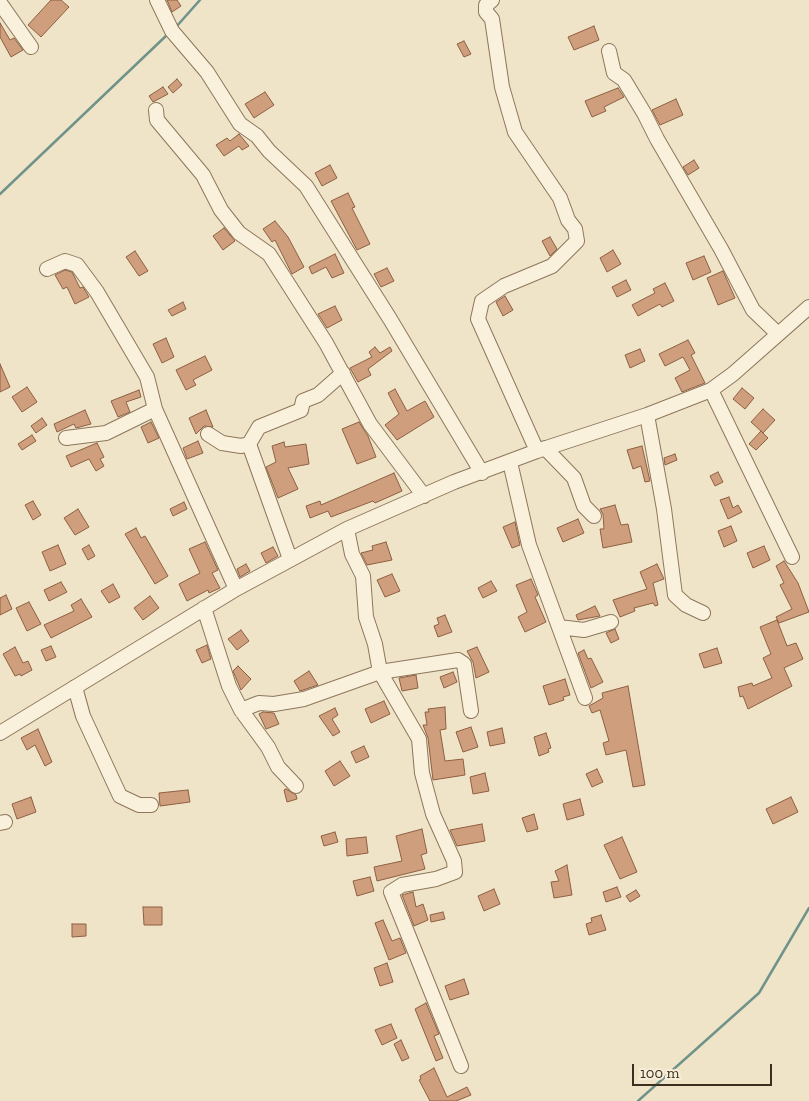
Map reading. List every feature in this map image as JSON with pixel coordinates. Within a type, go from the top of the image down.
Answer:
[{"type":"street","points":[[157,0],[172,31],[207,72],[240,124],[257,136],[269,151],[306,186],[390,319],[482,473]]},
{"type":"street","points":[[492,0],[486,4],[486,12],[492,19],[502,87],[515,132],[560,198],[568,220],[575,229],[577,241],[552,266],[504,286],[482,301],[478,319],[541,449],[574,478],[584,506],[594,516]]},
{"type":"street","points":[[0,3],[32,47]]},
{"type":"street","points":[[609,51],[614,73],[624,80],[644,113],[721,249],[753,310],[778,334]]},
{"type":"street","points":[[156,110],[157,120],[203,175],[221,210],[239,234],[269,254],[326,343],[370,424],[424,496]]},
{"type":"street","points":[[47,269],[65,261],[78,265],[97,292],[147,377],[155,409],[236,589]]},
{"type":"street","points":[[0,733],[236,589],[347,529],[541,449],[647,415],[711,390],[734,374],[809,307]]},
{"type":"street","points":[[208,434],[222,443],[241,446],[249,444],[259,426],[301,410],[303,401],[318,394],[343,373]]},
{"type":"street","points":[[711,390],[792,557]]},
{"type":"street","points":[[66,438],[106,432],[155,409]]},
{"type":"street","points":[[647,415],[675,595],[686,605],[703,613]]},
{"type":"street","points":[[249,444],[290,559]]},
{"type":"street","points":[[510,462],[529,545],[585,698]]},
{"type":"street","points":[[347,529],[352,554],[363,576],[366,617],[375,644],[380,672],[418,739],[422,773],[433,814],[454,861],[455,872],[436,879],[402,884],[391,892],[462,1066]]},
{"type":"street","points":[[204,608],[229,686],[242,710],[268,747],[278,767],[296,786]]},
{"type":"street","points":[[559,627],[584,630],[611,622]]},
{"type":"street","points":[[242,710],[259,703],[274,704],[304,699],[380,672],[458,660],[464,664],[471,711]]},
{"type":"street","points":[[75,687],[83,716],[120,796],[139,805],[151,805]]},
{"type":"building","points":[[51,0],[61,0],[69,7],[41,37],[28,25]]},
{"type":"building","points":[[167,0],[177,0],[181,6],[172,12]]},
{"type":"building","points":[[0,23],[10,40],[14,38],[23,50],[11,57],[0,37]]},
{"type":"building","points":[[594,26],[599,40],[574,50],[568,37]]},
{"type":"building","points":[[464,41],[471,54],[464,57],[457,44]]},
{"type":"building","points":[[177,79],[182,85],[173,93],[168,87]]},
{"type":"building","points":[[163,87],[168,94],[153,102],[149,96]]},
{"type":"building","points":[[618,88],[624,97],[604,107],[606,111],[592,117],[585,101]]},
{"type":"building","points":[[265,92],[274,105],[254,118],[245,104]]},
{"type":"building","points":[[676,99],[683,115],[660,125],[652,110]]},
{"type":"building","points":[[239,134],[249,146],[242,150],[239,146],[224,156],[216,145],[227,138],[230,141]]},
{"type":"building","points":[[694,160],[699,168],[688,175],[683,167]]},
{"type":"building","points":[[330,165],[337,178],[322,186],[315,173]]},
{"type":"building","points":[[348,193],[355,207],[352,208],[370,244],[357,250],[331,201]]},
{"type":"building","points":[[275,221],[288,237],[304,267],[292,274],[275,240],[272,242],[263,229]]},
{"type":"building","points":[[224,228],[235,241],[223,250],[213,236]]},
{"type":"building","points":[[550,237],[557,249],[550,256],[542,241]]},
{"type":"building","points":[[613,250],[621,264],[607,272],[600,258]]},
{"type":"building","points":[[135,251],[148,271],[139,276],[126,257]]},
{"type":"building","points":[[335,254],[344,273],[332,278],[326,267],[312,274],[309,267]]},
{"type":"building","points":[[704,256],[711,272],[693,280],[686,263]]},
{"type":"building","points":[[387,268],[394,281],[381,287],[374,274]]},
{"type":"building","points":[[65,270],[72,272],[80,288],[83,287],[89,297],[75,304],[67,287],[63,289],[55,275]]},
{"type":"building","points":[[723,271],[735,298],[718,305],[707,278]]},
{"type":"building","points":[[626,280],[631,290],[617,297],[612,287]]},
{"type":"building","points":[[665,283],[674,301],[662,307],[660,304],[638,316],[632,305],[655,293],[653,289]]},
{"type":"building","points":[[505,296],[513,310],[503,316],[496,302]]},
{"type":"building","points":[[183,302],[186,309],[172,316],[168,310]]},
{"type":"building","points":[[335,306],[342,320],[327,328],[318,314]]},
{"type":"building","points":[[166,338],[174,357],[162,363],[153,344]]},
{"type":"building","points":[[688,340],[695,353],[691,355],[705,383],[682,392],[675,378],[690,370],[683,357],[665,366],[659,354]]},
{"type":"building","points":[[375,347],[380,353],[390,347],[392,351],[368,369],[371,375],[358,382],[350,368],[372,357],[369,352]]},
{"type":"building","points":[[640,349],[645,361],[630,368],[625,355]]},
{"type":"building","points":[[205,356],[212,370],[193,380],[196,385],[186,390],[176,370]]},
{"type":"building","points":[[0,364],[10,387],[0,392]]},
{"type":"building","points":[[27,387],[37,402],[22,412],[12,397]]},
{"type":"building","points":[[742,388],[754,398],[745,409],[733,399]]},
{"type":"building","points":[[395,389],[407,411],[425,401],[434,417],[397,440],[385,425],[399,414],[388,393]]},
{"type":"building","points":[[139,390],[141,397],[126,402],[130,412],[118,417],[111,401]]},
{"type":"building","points":[[763,409],[775,420],[763,433],[751,422]]},
{"type":"building","points":[[85,410],[91,424],[76,428],[74,424],[57,432],[54,424]]},
{"type":"building","points":[[206,410],[213,427],[204,426],[196,434],[189,418]]},
{"type":"building","points":[[42,418],[47,425],[36,433],[31,426]]},
{"type":"building","points":[[151,422],[159,438],[148,443],[141,427]]},
{"type":"building","points":[[359,422],[368,436],[376,457],[357,464],[342,429]]},
{"type":"building","points":[[761,431],[768,438],[756,450],[749,444]]},
{"type":"building","points":[[32,435],[36,441],[22,450],[18,444]]},
{"type":"building","points":[[198,441],[203,453],[187,459],[183,448]]},
{"type":"building","points":[[284,442],[285,447],[306,444],[309,464],[288,468],[298,489],[278,498],[266,467],[276,462],[272,446]]},
{"type":"building","points":[[97,443],[104,457],[100,459],[104,466],[96,471],[89,459],[71,467],[66,456]]},
{"type":"building","points":[[642,446],[650,481],[645,482],[641,466],[633,469],[627,450]]},
{"type":"building","points":[[675,454],[677,460],[665,465],[664,458]]},
{"type":"building","points":[[718,472],[723,482],[715,486],[710,476]]},
{"type":"building","points":[[394,473],[402,491],[375,503],[373,501],[331,517],[328,511],[310,518],[306,506],[320,501],[321,505]]},
{"type":"building","points":[[729,497],[733,508],[738,505],[742,512],[728,519],[720,500]]},
{"type":"building","points":[[33,501],[41,515],[33,520],[25,505]]},
{"type":"building","points":[[184,502],[187,509],[173,516],[170,509]]},
{"type":"building","points":[[615,505],[621,525],[628,524],[632,542],[603,548],[600,529],[604,529],[603,514],[600,509]]},
{"type":"building","points":[[78,509],[89,527],[75,535],[64,518]]},
{"type":"building","points":[[578,519],[584,533],[563,542],[557,528]]},
{"type":"building","points":[[515,522],[520,545],[512,548],[503,527]]},
{"type":"building","points":[[731,526],[737,541],[724,547],[718,531]]},
{"type":"building","points":[[136,528],[141,538],[145,536],[168,576],[155,584],[125,534]]},
{"type":"building","points":[[205,542],[218,570],[212,573],[220,588],[209,593],[208,590],[187,601],[179,584],[200,573],[189,549]]},
{"type":"building","points":[[386,542],[392,560],[367,565],[361,553],[373,550],[372,546]]},
{"type":"building","points":[[58,545],[66,564],[50,571],[42,552]]},
{"type":"building","points":[[89,545],[95,556],[88,560],[82,549]]},
{"type":"building","points":[[764,546],[770,560],[753,568],[747,553]]},
{"type":"building","points":[[273,547],[278,556],[266,563],[261,553]]},
{"type":"building","points":[[784,561],[798,583],[809,612],[779,623],[776,617],[792,609],[780,585],[784,583],[776,566]]},
{"type":"building","points":[[246,564],[250,571],[240,577],[237,569]]},
{"type":"building","points":[[657,564],[664,579],[653,583],[658,605],[655,606],[653,603],[634,608],[635,611],[620,617],[613,600],[647,589],[640,572]]},
{"type":"building","points":[[392,574],[400,591],[385,597],[377,580]]},
{"type":"building","points":[[531,579],[538,595],[535,597],[546,622],[525,632],[518,617],[527,612],[516,585]]},
{"type":"building","points":[[491,581],[497,591],[483,598],[478,588]]},
{"type":"building","points":[[61,582],[67,592],[49,601],[44,590]]},
{"type":"building","points":[[113,584],[120,597],[109,603],[101,591]]},
{"type":"building","points":[[6,595],[12,609],[0,615],[0,598]]},
{"type":"building","points":[[150,596],[159,608],[143,620],[134,608]]},
{"type":"building","points":[[81,599],[92,617],[51,638],[44,625],[74,611],[71,605]]},
{"type":"building","points":[[29,602],[41,624],[27,631],[16,608]]},
{"type":"building","points":[[595,606],[600,616],[578,620],[576,615]]},
{"type":"building","points":[[445,615],[452,632],[438,637],[434,626],[439,624],[437,618]]},
{"type":"building","points":[[777,620],[787,646],[796,643],[803,659],[784,668],[792,686],[748,709],[743,696],[740,697],[738,687],[752,683],[753,686],[772,678],[763,658],[771,654],[760,627]]},
{"type":"building","points":[[615,629],[619,639],[611,643],[606,633]]},
{"type":"building","points":[[241,630],[249,641],[237,650],[228,639]]},
{"type":"building","points":[[207,645],[211,659],[202,663],[196,650]]},
{"type":"building","points":[[51,646],[56,657],[46,661],[41,650]]},
{"type":"building","points":[[15,647],[23,663],[28,661],[32,670],[21,676],[20,674],[15,676],[3,654]]},
{"type":"building","points":[[477,647],[489,672],[476,678],[473,662],[467,651]]},
{"type":"building","points":[[717,648],[722,663],[704,668],[699,654]]},
{"type":"building","points":[[584,650],[588,659],[591,658],[603,682],[591,688],[578,653]]},
{"type":"building","points":[[238,666],[251,679],[241,690],[233,671]]},
{"type":"building","points":[[309,671],[318,685],[300,691],[294,681]]},
{"type":"building","points":[[453,672],[457,682],[444,688],[440,677]]},
{"type":"building","points":[[416,675],[418,688],[402,691],[399,678]]},
{"type":"building","points":[[565,679],[570,695],[563,697],[564,700],[549,705],[543,686]]},
{"type":"building","points":[[628,686],[645,785],[633,787],[626,750],[606,755],[603,743],[609,741],[600,710],[592,713],[589,706],[603,698],[602,693]]},
{"type":"building","points":[[384,701],[390,714],[371,723],[365,709]]},
{"type":"building","points":[[445,707],[446,729],[440,730],[445,761],[463,759],[465,775],[433,780],[428,738],[423,725],[427,725],[425,712],[429,712],[428,709]]},
{"type":"building","points":[[335,708],[338,715],[332,719],[340,732],[333,736],[319,716]]},
{"type":"building","points":[[263,712],[274,713],[279,724],[266,729],[259,714]]},
{"type":"building","points":[[471,727],[478,747],[463,752],[456,732]]},
{"type":"building","points":[[502,728],[505,743],[490,746],[487,732]]},
{"type":"building","points":[[38,729],[52,762],[45,766],[35,745],[27,750],[21,738]]},
{"type":"building","points":[[546,733],[551,748],[548,749],[549,752],[539,756],[534,737]]},
{"type":"building","points":[[364,746],[369,757],[356,763],[351,752]]},
{"type":"building","points":[[340,761],[350,776],[334,786],[325,771]]},
{"type":"building","points":[[597,769],[603,782],[592,787],[586,774]]},
{"type":"building","points":[[485,773],[489,791],[473,794],[470,777]]},
{"type":"building","points":[[286,789],[296,795],[297,799],[287,802],[284,790]]},
{"type":"building","points":[[188,790],[190,802],[160,806],[159,793]]},
{"type":"building","points":[[31,797],[36,812],[17,819],[12,804]]},
{"type":"building","points":[[791,797],[798,812],[773,824],[766,809]]},
{"type":"building","points":[[580,799],[584,815],[567,820],[563,804]]},
{"type":"building","points":[[534,814],[538,829],[527,832],[522,818]]},
{"type":"building","points":[[482,824],[485,841],[457,846],[450,830]]},
{"type":"building","points":[[422,829],[427,853],[421,855],[425,869],[377,881],[374,867],[402,861],[396,836]]},
{"type":"building","points":[[335,832],[338,842],[324,846],[321,836]]},
{"type":"building","points":[[366,837],[368,853],[347,856],[346,839]]},
{"type":"building","points":[[622,837],[637,872],[620,879],[604,845]]},
{"type":"building","points":[[567,865],[572,895],[554,898],[551,882],[559,881],[555,871]]},
{"type":"building","points":[[370,877],[374,891],[357,896],[353,881]]},
{"type":"building","points":[[617,887],[621,897],[606,902],[603,892]]},
{"type":"building","points":[[494,889],[500,904],[484,911],[478,896]]},
{"type":"building","points":[[636,890],[640,896],[630,902],[626,896]]},
{"type":"building","points":[[413,892],[416,907],[423,904],[428,920],[414,926],[402,895]]},
{"type":"building","points":[[143,907],[162,907],[162,925],[144,925]]},
{"type":"building","points":[[443,912],[445,919],[431,922],[430,915]]},
{"type":"building","points":[[601,915],[606,930],[589,935],[586,924],[592,922],[591,918]]},
{"type":"building","points":[[383,920],[392,941],[400,938],[406,953],[389,960],[375,923]]},
{"type":"building","points":[[72,924],[86,924],[86,936],[72,937]]},
{"type":"building","points":[[387,963],[393,982],[380,986],[374,968]]},
{"type":"building","points":[[464,979],[469,994],[450,1000],[445,986]]},
{"type":"building","points":[[426,1003],[439,1034],[434,1036],[443,1058],[436,1061],[415,1009]]},
{"type":"building","points":[[391,1024],[397,1038],[382,1045],[375,1030]]},
{"type":"building","points":[[401,1040],[409,1058],[402,1061],[394,1044]]},
{"type":"building","points":[[434,1068],[447,1097],[467,1087],[471,1095],[456,1101],[430,1101],[419,1080],[421,1079],[420,1076]]},
{"type":"waterway","points":[[176,27],[200,0]]},
{"type":"waterway","points":[[0,194],[168,34]]},
{"type":"waterway","points":[[638,1101],[759,993],[809,908]]}]
